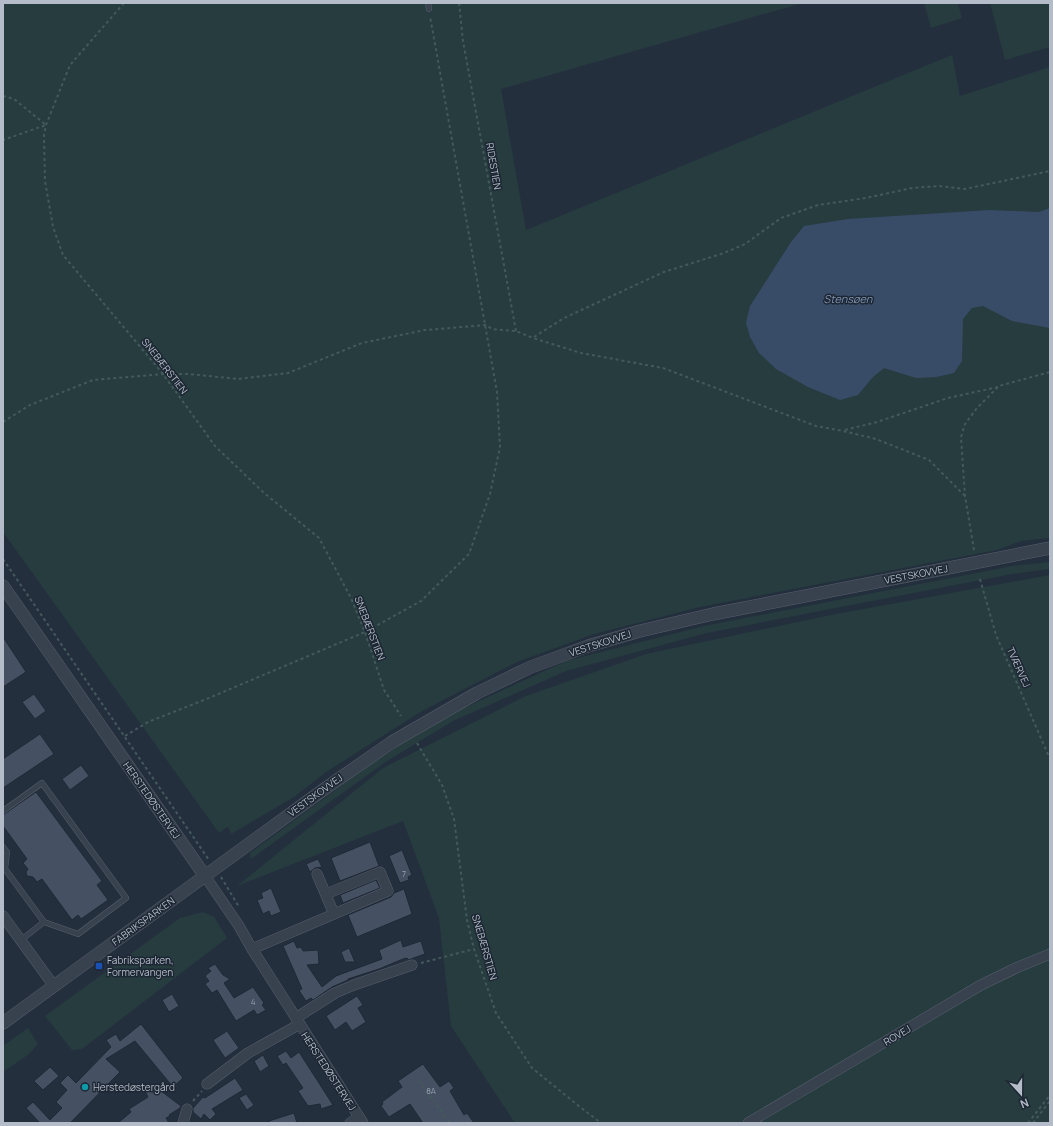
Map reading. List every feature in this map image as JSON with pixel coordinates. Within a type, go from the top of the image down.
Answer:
[{"type":"street","name":"VESTSKOVVEJ","points":[[205,876],[392,742],[477,693],[531,667],[588,646],[640,631],[713,614],[1050,548]]},
{"type":"street","name":"HERSTEDØSTERVEJ","points":[[3,586],[239,926],[252,949],[361,1120]]},
{"type":"street","points":[[252,949],[388,892],[380,872],[326,894]]},
{"type":"street","points":[[317,874],[334,914]]},
{"type":"street","name":"FABRIKSPARKEN","points":[[3,1023],[205,876]]},
{"type":"street","points":[[3,916],[54,986]]},
{"type":"street","name":"ROVEJ","points":[[748,1123],[981,986],[1016,968],[1050,954]]},
{"type":"street","points":[[207,1084],[248,1053],[298,1021],[335,993],[412,965]]},
{"type":"street","points":[[183,1123],[187,1108]]},
{"type":"street","points":[[350,1123],[361,1120]]},
{"type":"lane","points":[[3,811],[42,783],[126,898],[78,934],[44,922],[5,869],[7,852],[3,847]]},
{"type":"lane","points":[[21,940],[44,922]]},
{"type":"path","name":"SNEBÆRSTIEN","points":[[124,3],[70,65],[46,125],[44,135],[45,181],[53,226],[63,256],[163,374],[215,446],[263,492],[319,538],[351,598],[366,632],[384,690],[401,716]]},
{"type":"path","name":"RIDESTIEN","points":[[459,3],[463,41],[516,330]]},
{"type":"path","points":[[125,736],[148,722],[210,698],[366,632],[421,601],[469,554],[490,494],[500,446],[497,392],[428,6]]},
{"type":"path","points":[[3,96],[14,99],[46,125]]},
{"type":"path","points":[[3,140],[46,125]]},
{"type":"path","points":[[533,338],[564,318],[664,272],[724,253],[745,244],[781,218],[818,205],[866,198],[912,188],[939,186],[965,189],[1050,171]]},
{"type":"path","points":[[3,422],[30,405],[93,380],[163,374],[190,374],[238,379],[288,373],[362,343],[425,330],[486,325],[492,329],[516,330],[533,338],[581,353],[662,368],[816,426],[843,430],[876,439],[929,460],[964,496]]},
{"type":"path","points":[[843,430],[877,422],[948,398],[1050,372]]},
{"type":"path","points":[[974,550],[964,496],[961,437],[965,424],[977,408],[999,386]]},
{"type":"path","points":[[3,559],[215,868]]},
{"type":"path","name":"TVÆRVEJ","points":[[980,579],[996,635],[1050,759]]},
{"type":"path","name":"SNEBÆRSTIEN","points":[[417,743],[442,785],[454,819],[467,920],[474,949],[496,1012],[532,1068],[601,1123]]},
{"type":"path","points":[[412,965],[474,949]]},
{"type":"path","points":[[419,1081],[450,1123]]},
{"type":"path","points":[[187,1108],[207,1084]]},
{"type":"path","points":[[1028,1123],[1050,1095]]},
{"type":"path","points":[[1033,1123],[1050,1101]]},
{"type":"green space","points":[[3,3],[803,3],[501,89],[526,230],[952,55],[960,96],[1050,67],[1050,538],[1021,541],[997,550],[700,607],[594,634],[517,662],[422,711],[326,772],[294,797],[231,834],[229,828],[227,827],[219,833],[3,532]]},
{"type":"green space","points":[[924,3],[958,3],[962,18],[931,28]]},
{"type":"green space","points":[[990,3],[1050,3],[1050,47],[1005,60]]},
{"type":"green space","points":[[1050,562],[1050,569],[1012,574],[707,633],[566,671],[453,721],[387,761],[251,859],[250,853],[383,755],[451,714],[566,661],[704,626],[1012,566]]},
{"type":"green space","points":[[1050,575],[1050,1123],[515,1123],[451,1026],[439,918],[403,821],[237,886],[383,768],[526,696],[646,654],[831,615]]},
{"type":"green space","points":[[203,912],[214,917],[227,938],[82,1049],[72,1050],[45,1016],[180,918]]},
{"type":"green space","points":[[28,1028],[38,1044],[29,1054],[3,1072],[3,1046]]},
{"type":"water","name":"Stensøen","points":[[1050,208],[1050,328],[1012,321],[983,306],[972,308],[963,319],[962,361],[954,373],[936,377],[916,378],[884,368],[873,377],[858,395],[840,400],[808,387],[776,369],[759,353],[750,337],[746,323],[750,306],[791,242],[804,226],[848,219],[990,210],[1039,212]]},
{"type":"building","points":[[3,637],[26,672],[3,687]]},
{"type":"building","points":[[34,694],[46,711],[35,719],[22,702]]},
{"type":"building","points":[[40,734],[54,754],[3,788],[3,759]]},
{"type":"building","points":[[81,765],[89,776],[70,790],[62,779]]},
{"type":"building","points":[[36,792],[102,881],[97,885],[108,900],[81,919],[78,915],[72,920],[42,879],[37,882],[33,877],[27,876],[26,872],[28,869],[23,863],[27,859],[3,826],[3,815]]},
{"type":"building","points":[[370,842],[379,866],[340,881],[331,858]]},
{"type":"building","points":[[402,850],[412,875],[408,877],[409,880],[400,883],[389,856]]},
{"type":"building","points":[[318,859],[322,867],[315,868],[310,872],[306,864]]},
{"type":"building","points":[[376,880],[380,888],[343,903],[340,895]]},
{"type":"building","points":[[271,888],[281,912],[271,916],[269,911],[263,914],[257,900],[263,898],[261,893]]},
{"type":"building","points":[[404,889],[412,914],[357,937],[348,915],[391,897],[394,893]]},
{"type":"building","points":[[401,940],[403,947],[421,941],[425,954],[408,960],[407,958],[403,959],[348,979],[332,987],[313,1000],[311,998],[306,1001],[299,990],[302,989],[283,946],[294,941],[297,948],[301,947],[303,951],[318,950],[319,964],[307,965],[322,987],[336,976],[382,959],[379,950]]},
{"type":"building","points":[[349,948],[355,962],[345,962],[341,952]]},
{"type":"building","points":[[215,964],[223,975],[230,979],[224,983],[234,998],[253,987],[264,1003],[262,1005],[266,1010],[257,1015],[254,1010],[236,1021],[217,990],[212,993],[205,984],[209,981],[205,976],[211,971],[208,968]]},
{"type":"building","points":[[172,994],[179,1006],[169,1012],[162,1000]]},
{"type":"building","points":[[357,996],[363,1005],[358,1008],[366,1022],[352,1031],[346,1022],[335,1030],[326,1016]]},
{"type":"building","name":"Herstedøstergård","points":[[141,1024],[183,1078],[173,1087],[135,1041],[106,1059],[120,1072],[70,1123],[40,1123],[26,1108],[33,1102],[50,1120],[62,1108],[56,1102],[67,1090],[60,1083],[68,1075],[76,1083],[111,1047],[106,1040],[116,1034],[120,1041]]},
{"type":"building","points":[[227,1031],[239,1048],[225,1058],[213,1040]]},
{"type":"building","points":[[286,1051],[291,1058],[299,1052],[333,1105],[321,1109],[320,1104],[308,1106],[298,1091],[303,1088],[286,1063],[283,1065],[277,1056]]},
{"type":"building","points":[[263,1055],[269,1066],[260,1072],[254,1061]]},
{"type":"building","points":[[423,1064],[440,1087],[449,1081],[454,1088],[450,1091],[464,1115],[467,1113],[474,1123],[423,1123],[410,1104],[389,1117],[381,1106],[383,1104],[382,1102],[402,1087],[398,1081]]},
{"type":"building","points":[[50,1067],[59,1076],[43,1090],[34,1081]]},
{"type":"building","points":[[235,1078],[243,1090],[212,1109],[216,1114],[210,1120],[204,1114],[201,1119],[193,1112],[193,1108],[203,1097],[205,1098]]},
{"type":"building","points":[[150,1086],[161,1091],[181,1106],[166,1118],[169,1123],[118,1123],[131,1112],[129,1109],[148,1097],[144,1089]]},
{"type":"building","points":[[246,1094],[254,1105],[247,1110],[239,1098]]},
{"type":"building","points":[[294,1113],[297,1123],[270,1123],[269,1121]]},
{"type":"place","name":"Fabriksparken, Formervangen","points":[[99,966]]},
{"type":"place","name":"Herstedøstergård","points":[[85,1087]]}]
